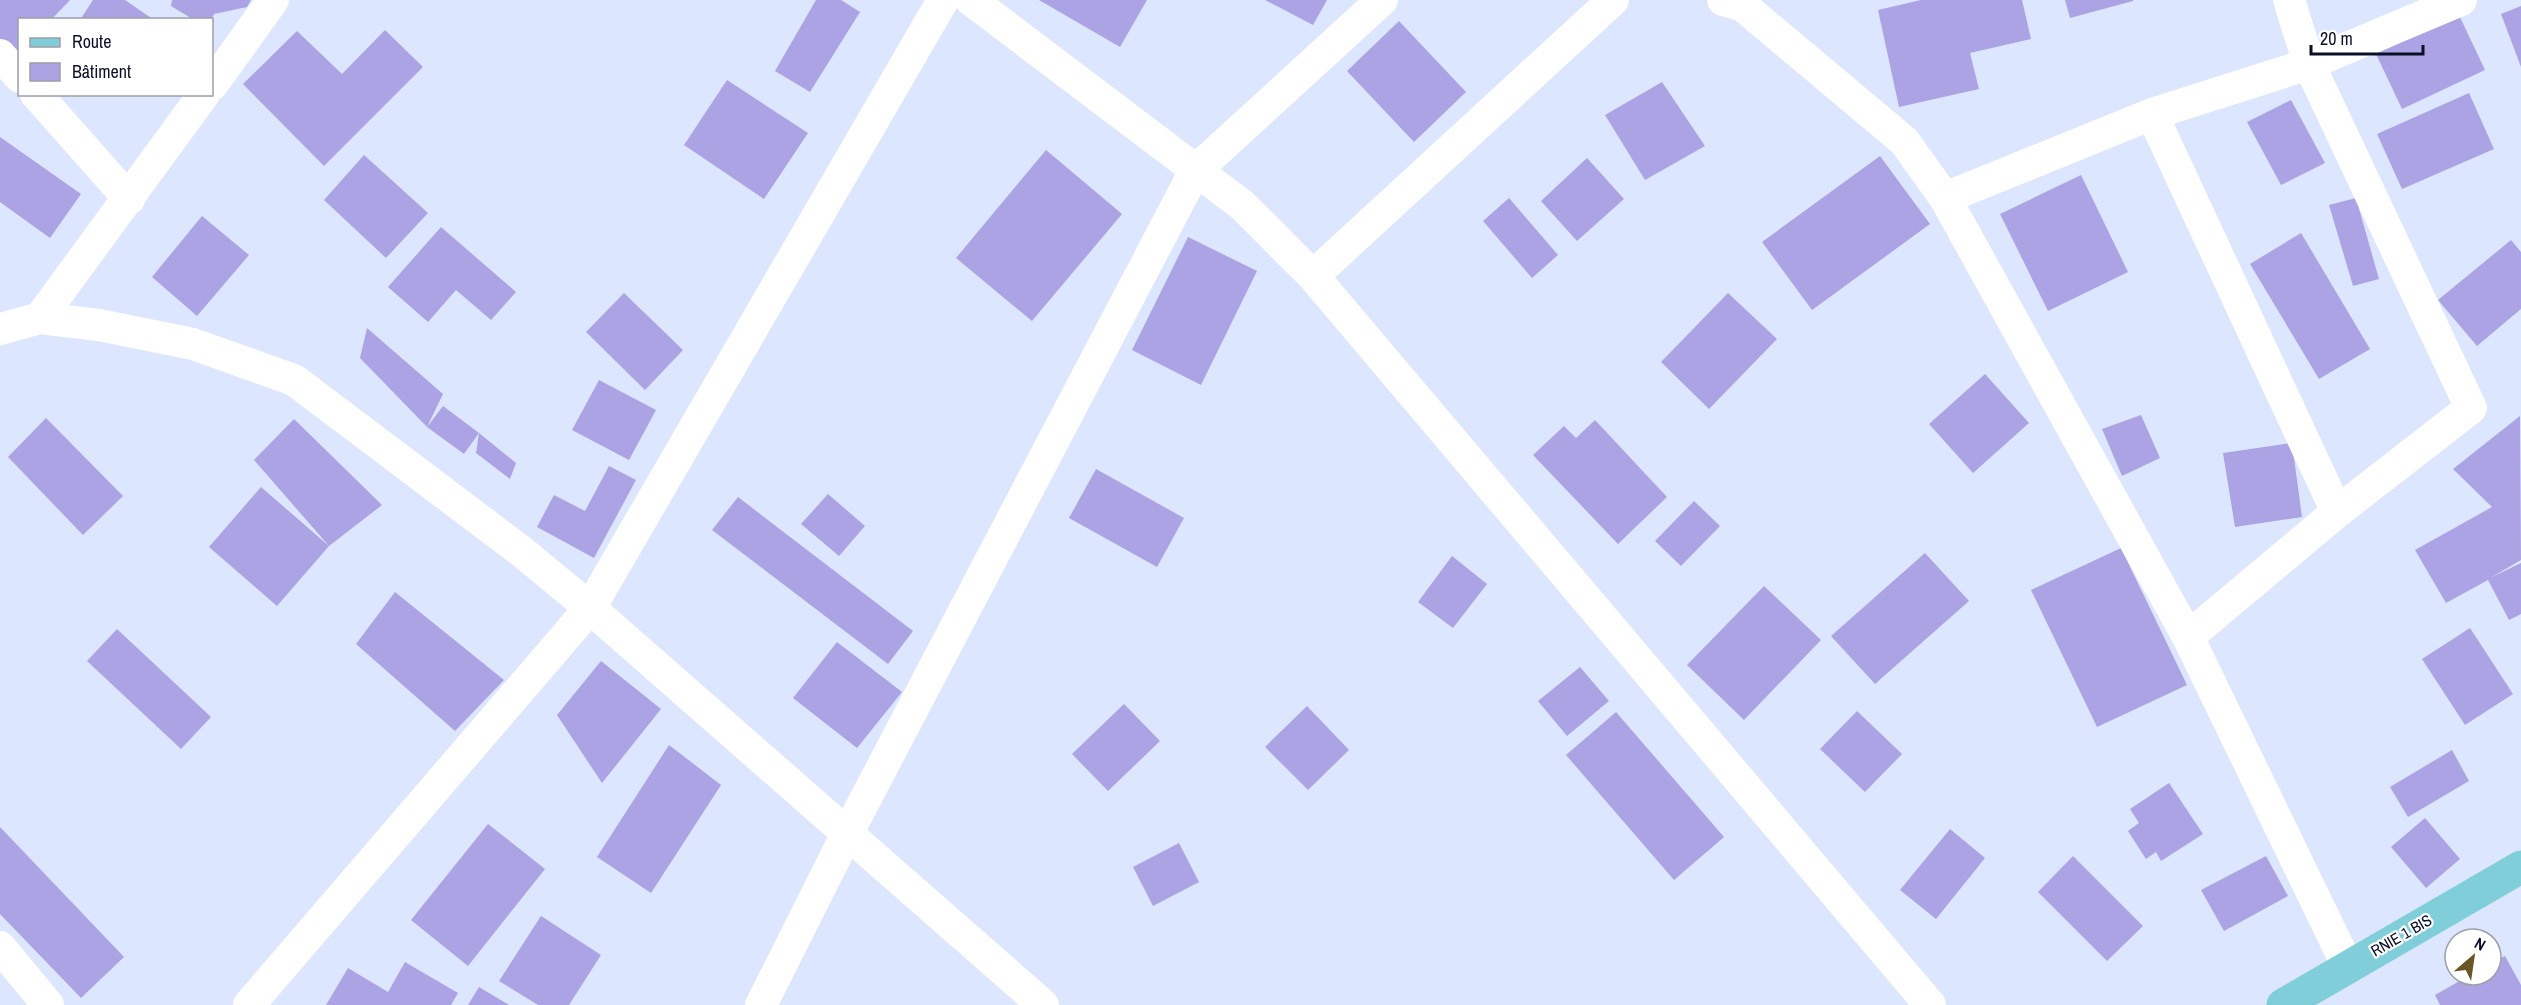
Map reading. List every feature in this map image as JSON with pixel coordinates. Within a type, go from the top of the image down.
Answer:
[{"type":"main road","name":"RNIE 1 BIS","points":[[2283,1005],[2347,965],[2521,867]]},
{"type":"street","points":[[213,84],[273,0]]},
{"type":"street","points":[[249,1005],[591,608],[944,0]]},
{"type":"street","points":[[971,0],[1242,205],[1312,276],[1930,1005]]},
{"type":"street","points":[[761,1005],[847,834],[1196,171],[1382,0]]},
{"type":"street","points":[[1312,276],[1613,0]]},
{"type":"street","points":[[2188,637],[2337,512],[2471,408],[2309,64],[2289,0]]},
{"type":"street","points":[[1945,198],[2152,114],[2309,64],[2461,0]]},
{"type":"street","points":[[1743,2],[1904,141],[1945,198],[2188,637],[2347,965]]},
{"type":"street","points":[[0,55],[18,75]]},
{"type":"street","points":[[38,96],[129,199]]},
{"type":"street","points":[[40,318],[203,96]]},
{"type":"street","points":[[2152,114],[2337,512]]},
{"type":"street","points":[[0,329],[40,318],[99,325],[193,344],[294,380],[521,551],[591,608],[1043,1005]]},
{"type":"street","points":[[0,947],[48,1005]]},
{"type":"building","points":[[0,0],[70,0],[53,18],[18,18],[18,53],[16,55],[0,40]]},
{"type":"building","points":[[93,0],[125,0],[151,18],[81,18]]},
{"type":"building","points":[[172,0],[251,0],[247,7],[214,14],[212,18],[191,18],[171,6]]},
{"type":"building","points":[[816,0],[841,0],[860,12],[810,92],[775,71]]},
{"type":"building","points":[[1039,0],[1147,0],[1120,47]]},
{"type":"building","points":[[1265,0],[1327,0],[1313,25]]},
{"type":"building","points":[[1921,0],[2022,0],[2031,39],[1970,53],[1979,89],[1899,107],[1878,10]]},
{"type":"building","points":[[2065,0],[2133,0],[2133,1],[2070,18]]},
{"type":"building","points":[[2521,6],[2521,67],[2501,14]]},
{"type":"building","points":[[2459,15],[2485,70],[2402,109],[2376,54]]},
{"type":"building","points":[[1399,21],[1466,92],[1414,142],[1347,71]]},
{"type":"building","points":[[385,30],[423,67],[324,166],[243,84],[297,31],[342,74]]},
{"type":"building","points":[[727,80],[808,133],[764,199],[684,145]]},
{"type":"building","points":[[1662,82],[1705,146],[1645,180],[1605,115]]},
{"type":"building","points":[[2469,93],[2494,149],[2402,189],[2377,134]]},
{"type":"building","points":[[2291,100],[2325,163],[2281,185],[2247,122]]},
{"type":"building","points":[[0,137],[81,194],[50,238],[0,202]]},
{"type":"building","points":[[1046,150],[1122,214],[1032,321],[956,258]]},
{"type":"building","points":[[364,155],[428,213],[386,258],[324,200]]},
{"type":"building","points":[[1880,156],[1930,224],[1812,310],[1762,242]]},
{"type":"building","points":[[1587,158],[1624,199],[1577,241],[1541,201]]},
{"type":"building","points":[[2081,175],[2128,272],[2048,311],[2000,214]]},
{"type":"building","points":[[1509,198],[1558,255],[1532,278],[1483,221]]},
{"type":"building","points":[[2356,198],[2379,279],[2353,286],[2329,205]]},
{"type":"building","points":[[202,216],[249,255],[197,316],[152,277]]},
{"type":"building","points":[[441,227],[516,292],[491,320],[456,290],[428,322],[388,287]]},
{"type":"building","points":[[2301,233],[2370,349],[2319,379],[2250,264]]},
{"type":"building","points":[[1188,237],[1257,271],[1201,385],[1132,350]]},
{"type":"building","points":[[2511,240],[2521,252],[2521,309],[2477,346],[2438,300]]},
{"type":"building","points":[[624,293],[683,350],[645,390],[586,332]]},
{"type":"building","points":[[1728,293],[1777,339],[1709,409],[1661,362]]},
{"type":"building","points":[[367,328],[443,394],[427,427],[360,358]]},
{"type":"building","points":[[1985,374],[2029,423],[1973,473],[1929,424]]},
{"type":"building","points":[[599,380],[656,410],[629,460],[572,430]]},
{"type":"building","points":[[443,406],[479,433],[464,454],[427,427]]},
{"type":"building","points":[[2141,415],[2160,458],[2122,476],[2102,429]]},
{"type":"building","points":[[2520,416],[2521,560],[2492,577],[2521,563],[2521,614],[2509,620],[2488,580],[2446,603],[2415,550],[2492,507],[2453,469]]},
{"type":"building","points":[[46,418],[123,496],[83,535],[8,457]]},
{"type":"building","points":[[294,419],[382,505],[329,546],[254,460]]},
{"type":"building","points":[[1595,420],[1667,497],[1618,544],[1533,455],[1564,426],[1576,438]]},
{"type":"building","points":[[479,433],[516,463],[510,479],[476,453]]},
{"type":"building","points":[[2292,443],[2302,517],[2235,527],[2223,453]]},
{"type":"building","points":[[609,466],[636,480],[594,558],[537,527],[554,495],[585,511]]},
{"type":"building","points":[[1096,469],[1184,518],[1157,567],[1069,518]]},
{"type":"building","points":[[261,487],[329,546],[277,606],[209,547]]},
{"type":"building","points":[[828,494],[865,526],[839,556],[801,524]]},
{"type":"building","points":[[738,497],[913,631],[888,664],[712,530]]},
{"type":"building","points":[[1694,501],[1720,526],[1681,566],[1655,541]]},
{"type":"building","points":[[2121,548],[2187,685],[2097,727],[2031,590]]},
{"type":"building","points":[[1925,553],[1969,601],[1875,684],[1831,636]]},
{"type":"building","points":[[1452,556],[1487,584],[1453,628],[1418,602]]},
{"type":"building","points":[[1764,586],[1821,640],[1744,720],[1687,665]]},
{"type":"building","points":[[395,592],[504,680],[455,731],[356,644]]},
{"type":"building","points":[[2470,628],[2513,694],[2465,725],[2422,659]]},
{"type":"building","points":[[117,629],[211,717],[181,749],[87,661]]},
{"type":"building","points":[[837,642],[902,692],[857,748],[793,698]]},
{"type":"building","points":[[601,661],[661,709],[602,783],[557,715]]},
{"type":"building","points":[[1580,667],[1609,701],[1567,736],[1538,701]]},
{"type":"building","points":[[1124,704],[1160,741],[1108,791],[1072,754]]},
{"type":"building","points":[[1307,706],[1349,750],[1308,790],[1265,747]]},
{"type":"building","points":[[1857,711],[1902,754],[1865,792],[1820,749]]},
{"type":"building","points":[[1616,712],[1724,837],[1674,880],[1566,755]]},
{"type":"building","points":[[669,745],[721,785],[651,893],[597,857]]},
{"type":"building","points":[[2452,750],[2469,781],[2408,817],[2390,787]]},
{"type":"building","points":[[2169,783],[2203,834],[2161,861],[2156,852],[2146,859],[2128,831],[2139,823],[2130,809]]},
{"type":"building","points":[[2425,818],[2460,859],[2426,888],[2391,847]]},
{"type":"building","points":[[488,824],[545,869],[468,966],[411,920]]},
{"type":"building","points":[[0,827],[124,957],[81,998],[0,914]]},
{"type":"building","points":[[1950,829],[1985,858],[1936,919],[1900,890]]},
{"type":"building","points":[[1179,843],[1199,882],[1153,906],[1133,867]]},
{"type":"building","points":[[2073,856],[2143,926],[2107,961],[2038,892]]},
{"type":"building","points":[[2266,856],[2288,896],[2224,931],[2201,890]]},
{"type":"building","points":[[541,916],[601,955],[569,1005],[538,1005],[499,981]]},
{"type":"building","points":[[2505,956],[2521,985],[2521,1005],[2440,1005],[2435,995],[2449,987],[2503,987],[2503,957]]},
{"type":"building","points":[[405,962],[458,993],[451,1005],[326,1005],[348,968],[388,992]]},
{"type":"building","points":[[479,987],[509,1005],[468,1005]]}]
